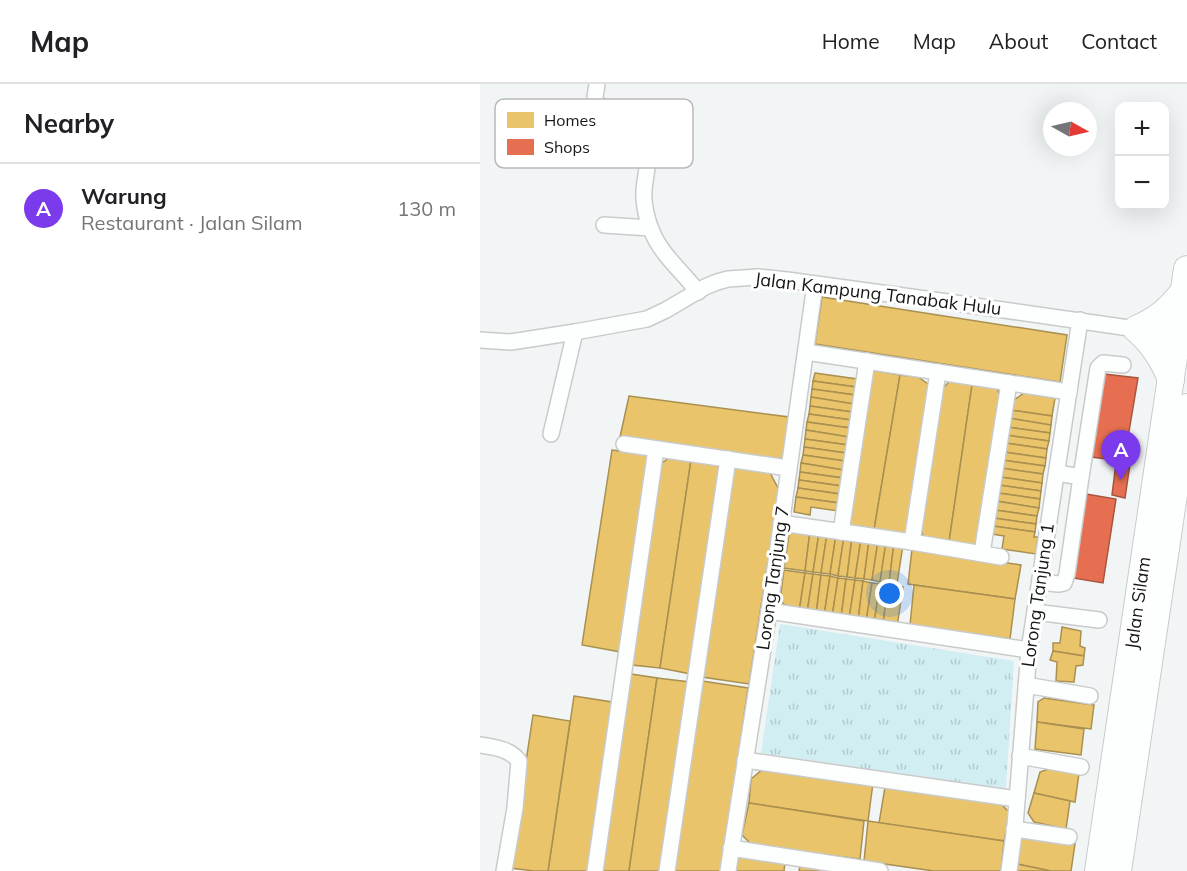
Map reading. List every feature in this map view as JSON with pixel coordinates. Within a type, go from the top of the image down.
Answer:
[{"type":"highway","points":[[1171,380],[1154,345],[1136,329],[1151,323],[1162,315],[1185,281]]},
{"type":"highway","name":"Jalan Silam","points":[[1098,871],[1185,281]]},
{"type":"highway","name":"Jalan Silam","points":[[1118,871],[1187,407]]},
{"type":"street","points":[[595,99],[597,84]]},
{"type":"street","points":[[647,168],[644,195],[650,228],[658,244],[698,292]]},
{"type":"street","points":[[604,225],[650,228]]},
{"type":"street","name":"Jalan Kampung Tanabak Hulu","points":[[480,340],[511,342],[647,319],[705,287],[728,279],[740,278],[787,280],[1178,335]]},
{"type":"street","name":"Lorong Tanjung 7","points":[[728,871],[769,611],[815,284]]},
{"type":"street","name":"Lorong Tanjung 1","points":[[1009,871],[1029,650],[1080,320]]},
{"type":"street","points":[[551,434],[575,332]]},
{"type":"street","points":[[806,352],[1069,392]]},
{"type":"street","points":[[842,532],[867,361]]},
{"type":"street","points":[[1040,582],[1064,583],[1098,368],[1103,363],[1123,365]]},
{"type":"street","points":[[912,542],[938,372]]},
{"type":"street","points":[[982,553],[1009,383]]},
{"type":"street","points":[[624,444],[788,468]]},
{"type":"street","points":[[595,871],[656,449]]},
{"type":"street","points":[[667,871],[728,459]]},
{"type":"street","points":[[1056,473],[1081,477]]},
{"type":"street","points":[[782,523],[1001,557]]},
{"type":"street","points":[[769,611],[1029,650]]},
{"type":"street","points":[[1035,612],[1099,620]]},
{"type":"street","points":[[1026,685],[1090,696]]},
{"type":"street","points":[[480,745],[500,749],[519,761],[515,808],[504,871]]},
{"type":"street","points":[[1020,756],[1081,767]]},
{"type":"street","points":[[745,760],[1017,799]]},
{"type":"street","points":[[1014,828],[1070,837]]},
{"type":"street","points":[[731,848],[792,865],[879,871]]},
{"type":"green space","points":[[780,624],[1014,661],[1006,789],[761,753]]},
{"type":"building: Homes","points":[[822,297],[1067,335],[1060,382],[815,344]]},
{"type":"building: Homes","points":[[872,370],[900,375],[874,530],[848,526]]},
{"type":"building: Homes","points":[[815,373],[857,379],[856,387],[813,381]]},
{"type":"building: Homes","points":[[900,375],[918,377],[931,386],[910,528],[904,535],[874,530]]},
{"type":"building: Homes","points":[[813,381],[856,387],[855,395],[812,389]]},
{"type":"building: Homes","points":[[950,381],[972,385],[949,542],[924,538],[920,527],[940,391]]},
{"type":"building: Homes","points":[[972,385],[997,388],[1001,399],[979,539],[972,547],[949,542]]},
{"type":"building: Homes","points":[[812,389],[855,395],[854,404],[811,397]]},
{"type":"building: Homes","points":[[1024,393],[1055,398],[1052,416],[1010,410],[1011,402]]},
{"type":"building: Homes","points":[[629,396],[789,417],[782,461],[620,437]]},
{"type":"building: Homes","points":[[811,397],[854,404],[852,412],[810,406]]},
{"type":"building: Homes","points":[[810,406],[852,412],[851,420],[809,414]]},
{"type":"building: Homes","points":[[1010,410],[1052,416],[1051,425],[1009,418]]},
{"type":"building: Homes","points":[[809,414],[851,420],[850,428],[807,422]]},
{"type":"building: Homes","points":[[1009,418],[1051,425],[1050,433],[1007,427]]},
{"type":"building: Homes","points":[[807,422],[850,428],[849,437],[806,430]]},
{"type":"building: Homes","points":[[1007,427],[1050,433],[1049,441],[1006,435]]},
{"type":"building: Homes","points":[[806,430],[849,437],[848,445],[805,439]]},
{"type":"building: Homes","points":[[1006,435],[1049,441],[1047,449],[1005,443]]},
{"type":"building: Homes","points":[[805,439],[848,445],[846,453],[804,447]]},
{"type":"building: Homes","points":[[1005,443],[1047,449],[1046,458],[1004,452]]},
{"type":"building: Homes","points":[[804,447],[846,453],[845,461],[803,455]]},
{"type":"building: Homes","points":[[612,450],[649,455],[621,652],[582,645]]},
{"type":"building: Homes","points":[[1004,452],[1046,458],[1045,466],[1002,460]]},
{"type":"building: Homes","points":[[803,455],[845,461],[844,470],[801,463]]},
{"type":"building: Homes","points":[[670,457],[691,460],[660,668],[632,665],[662,463]]},
{"type":"building: Homes","points":[[691,460],[717,463],[721,475],[691,674],[660,668]]},
{"type":"building: Homes","points":[[1002,460],[1045,466],[1043,474],[1001,468]]},
{"type":"building: Homes","points":[[801,463],[844,470],[843,478],[800,472]]},
{"type":"building: Homes","points":[[732,466],[769,471],[779,490],[749,684],[702,677]]},
{"type":"building: Homes","points":[[1001,468],[1043,474],[1042,483],[1000,477]]},
{"type":"building: Homes","points":[[800,472],[843,478],[842,486],[799,480]]},
{"type":"building: Homes","points":[[1000,477],[1042,483],[1041,491],[999,485]]},
{"type":"building: Homes","points":[[799,480],[842,486],[840,494],[798,488]]},
{"type":"building: Homes","points":[[999,485],[1041,491],[1040,499],[998,493]]},
{"type":"building: Homes","points":[[798,488],[840,494],[839,503],[796,497]]},
{"type":"building: Homes","points":[[998,493],[1040,499],[1039,508],[996,501]]},
{"type":"building: Homes","points":[[796,497],[839,503],[838,511],[811,507],[810,515],[794,512]]},
{"type":"building: Homes","points":[[996,501],[1039,508],[1037,516],[995,510]]},
{"type":"building: Homes","points":[[995,510],[1037,516],[1036,524],[994,518]]},
{"type":"building: Homes","points":[[994,518],[1036,524],[1035,532],[993,526]]},
{"type":"building: Homes","points":[[993,526],[1035,532],[1034,537],[1038,537],[1036,554],[1002,549],[1004,536],[991,534]]},
{"type":"building: Homes","points":[[790,528],[810,531],[805,571],[784,568]]},
{"type":"building: Homes","points":[[810,531],[819,533],[813,572],[805,571]]},
{"type":"building: Homes","points":[[819,533],[827,534],[821,573],[813,572]]},
{"type":"building: Homes","points":[[827,534],[836,535],[830,574],[821,573]]},
{"type":"building: Homes","points":[[836,535],[844,536],[838,576],[830,574]]},
{"type":"building: Homes","points":[[844,536],[852,537],[847,577],[838,576]]},
{"type":"building: Homes","points":[[852,537],[861,539],[855,578],[847,577]]},
{"type":"building: Homes","points":[[861,539],[869,540],[864,579],[855,578]]},
{"type":"building: Homes","points":[[869,540],[878,541],[872,580],[864,579]]},
{"type":"building: Homes","points":[[878,541],[886,542],[880,582],[872,580]]},
{"type":"building: Homes","points":[[886,542],[894,543],[889,583],[880,582]]},
{"type":"building: Homes","points":[[894,543],[903,545],[897,584],[889,583]]},
{"type":"building: Homes","points":[[912,549],[1021,565],[1015,599],[908,584]]},
{"type":"building: Homes","points":[[784,570],[805,573],[799,612],[791,611],[780,600]]},
{"type":"building: Homes","points":[[805,573],[813,574],[807,613],[799,612]]},
{"type":"building: Homes","points":[[813,574],[821,575],[816,615],[807,613]]},
{"type":"building: Homes","points":[[821,575],[830,576],[824,616],[816,615]]},
{"type":"building: Homes","points":[[830,576],[838,578],[832,617],[824,616]]},
{"type":"building: Homes","points":[[838,578],[846,579],[841,618],[832,617]]},
{"type":"building: Homes","points":[[846,579],[855,580],[849,619],[841,618]]},
{"type":"building: Homes","points":[[855,580],[863,581],[858,621],[849,619]]},
{"type":"building: Homes","points":[[863,581],[872,583],[866,622],[858,621]]},
{"type":"building: Homes","points":[[872,583],[880,584],[874,623],[866,622]]},
{"type":"building: Homes","points":[[880,584],[888,585],[883,624],[874,623]]},
{"type":"building: Homes","points":[[888,585],[903,587],[897,627],[883,624]]},
{"type":"building: Homes","points":[[914,585],[1015,599],[1010,639],[910,625]]},
{"type":"building: Homes","points":[[1062,627],[1081,631],[1080,646],[1085,648],[1084,656],[1053,651],[1053,643],[1060,643]]},
{"type":"building: Homes","points":[[1053,651],[1084,656],[1083,665],[1076,666],[1074,682],[1056,681],[1057,662],[1050,660]]},
{"type":"building: Homes","points":[[631,674],[657,678],[629,871],[600,871]]},
{"type":"building: Homes","points":[[657,678],[690,682],[661,871],[629,871]]},
{"type":"building: Homes","points":[[702,681],[748,688],[722,871],[673,871]]},
{"type":"building: Homes","points":[[574,696],[612,702],[589,871],[548,871]]},
{"type":"building: Homes","points":[[1044,698],[1094,705],[1091,729],[1037,722],[1038,702]]},
{"type":"building: Homes","points":[[533,715],[570,721],[548,871],[510,868]]},
{"type":"building: Homes","points":[[1037,722],[1084,729],[1081,755],[1035,749]]},
{"type":"building: Homes","points":[[1054,767],[1079,773],[1075,802],[1034,793],[1040,772]]},
{"type":"building: Homes","points":[[764,768],[873,783],[868,821],[749,803],[751,779]]},
{"type":"building: Homes","points":[[885,787],[1000,803],[1010,813],[1004,841],[879,823]]},
{"type":"building: Homes","points":[[1034,793],[1070,801],[1066,829],[1034,822],[1028,813]]},
{"type":"building: Homes","points":[[749,803],[864,821],[860,859],[753,846],[742,835]]},
{"type":"building: Homes","points":[[868,821],[1004,841],[1001,871],[934,871],[864,861]]},
{"type":"building: Homes","points":[[1020,837],[1075,844],[1071,871],[1051,871],[1017,864]]},
{"type":"building: Homes","points":[[738,856],[785,863],[784,871],[736,871]]},
{"type":"building: Homes","points":[[1017,864],[1051,871],[1016,871]]},
{"type":"building: Homes","points":[[800,866],[838,871],[799,871]]},
{"type":"building: Shops","points":[[1104,374],[1138,378],[1124,461],[1091,457]]},
{"type":"building: Shops","points":[[1116,463],[1130,464],[1125,498],[1112,495]]},
{"type":"building: Shops","points":[[1086,494],[1116,499],[1103,583],[1073,578]]},
{"type":"place","name":"Warung","points":[[1121,480]]}]
